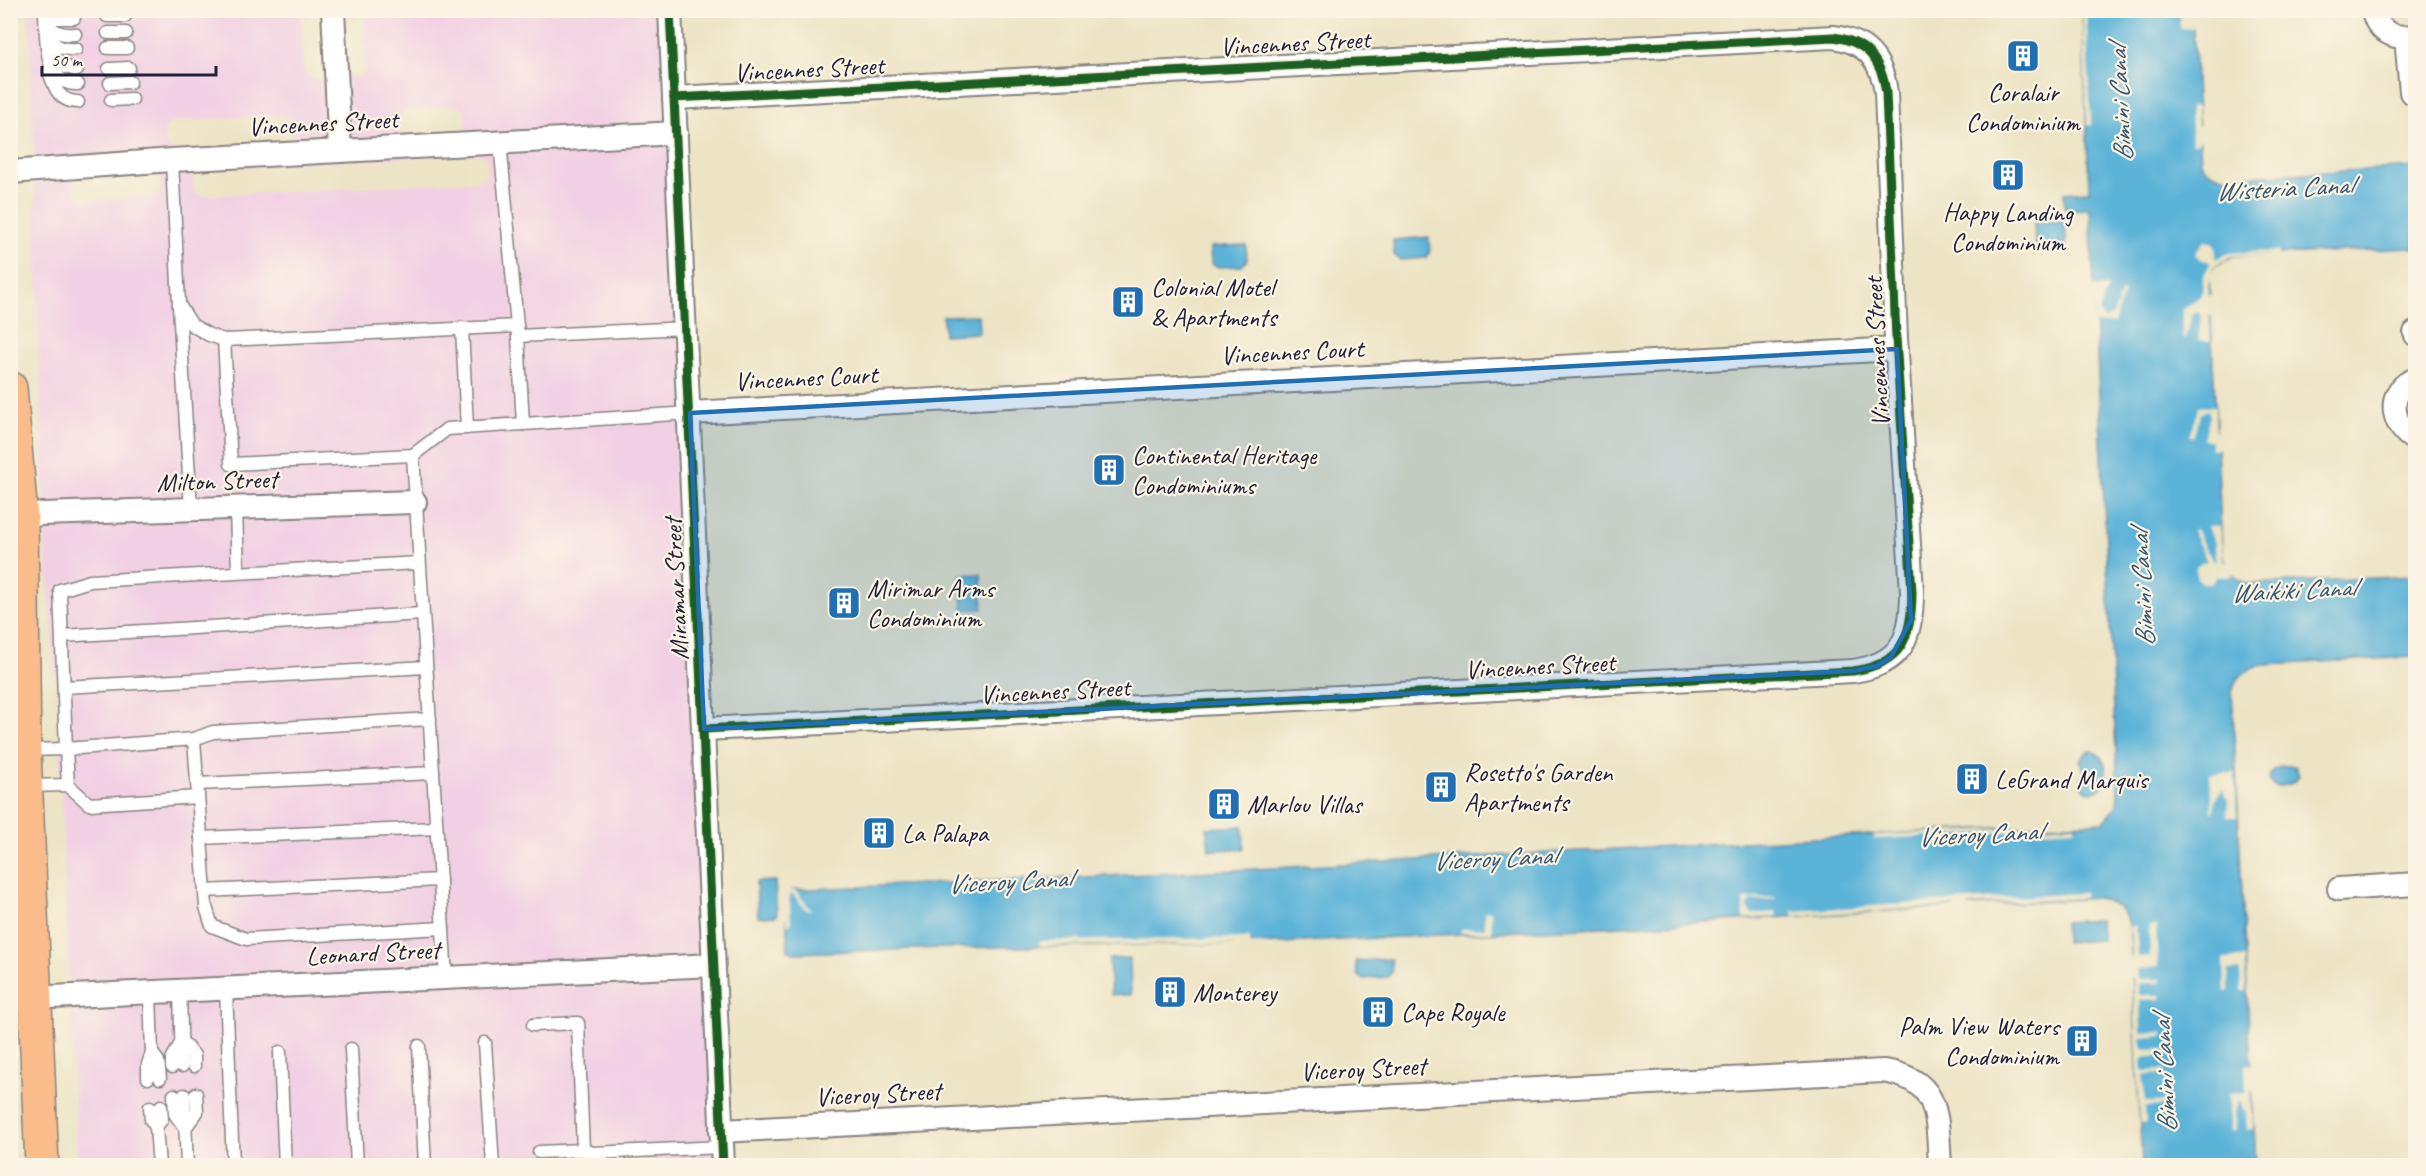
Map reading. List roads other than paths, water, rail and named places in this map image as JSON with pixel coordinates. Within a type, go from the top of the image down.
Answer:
[{"type":"main road","points":[[10,388],[21,517],[26,786],[23,999],[42,1166]]},
{"type":"street","points":[[333,10],[340,151]]},
{"type":"street","name":"Miramar Street","points":[[670,10],[722,1148]]},
{"type":"street","points":[[2373,10],[2379,25],[2385,32],[2392,35],[2411,36],[2411,92]]},
{"type":"street","name":"Vincennes Street","points":[[674,98],[1201,69],[1844,38],[1873,54],[1884,78],[1912,608],[1908,630],[1899,649],[1891,657],[1877,666],[1840,672],[704,729]]},
{"type":"street","name":"Vincennes Street","points":[[10,172],[172,160],[676,133]]},
{"type":"street","name":"Vincennes Court","points":[[690,413],[1897,349]]},
{"type":"street","points":[[2415,379],[2406,384],[2398,395],[2395,414],[2399,427],[2415,440]]},
{"type":"street","name":"Milton Street","points":[[21,517],[41,514],[416,502]]},
{"type":"street","points":[[2339,890],[2415,884]]},
{"type":"street","name":"Leonard Street","points":[[23,999],[714,965]]},
{"type":"street","name":"Viceroy Street","points":[[722,1148],[1883,1071],[1905,1076],[1922,1086],[1929,1094],[1938,1121],[1940,1166]]},
{"type":"lane","points":[[74,18],[56,18],[45,14],[51,78],[60,95],[68,101],[78,102]]},
{"type":"lane","points":[[107,16],[125,16]]},
{"type":"lane","points":[[46,25],[64,35],[75,34]]},
{"type":"lane","points":[[46,25],[48,36],[57,46],[76,49]]},
{"type":"lane","points":[[108,33],[126,33]]},
{"type":"lane","points":[[108,48],[128,48]]},
{"type":"lane","points":[[47,51],[62,66],[77,70]]},
{"type":"lane","points":[[47,51],[57,76],[67,84],[78,84]]},
{"type":"lane","points":[[109,69],[129,68]]},
{"type":"lane","points":[[110,83],[130,82]]},
{"type":"lane","points":[[111,100],[132,99]]},
{"type":"lane","points":[[500,142],[523,424]]},
{"type":"lane","points":[[172,160],[191,510]]},
{"type":"lane","points":[[179,305],[192,325],[209,335],[224,340],[462,328],[517,331],[686,328]]},
{"type":"lane","points":[[462,328],[467,428]]},
{"type":"lane","points":[[224,340],[231,464],[413,455],[447,429],[690,413]]},
{"type":"lane","points":[[413,455],[446,978]]},
{"type":"lane","points":[[236,509],[238,572]]},
{"type":"lane","points":[[68,785],[60,590],[90,581],[419,563]]},
{"type":"lane","points":[[62,636],[423,614]]},
{"type":"lane","points":[[64,687],[426,667]]},
{"type":"lane","points":[[24,750],[194,740],[213,732],[430,720]]},
{"type":"lane","points":[[194,740],[206,907],[212,926],[246,939],[443,928]]},
{"type":"lane","points":[[26,786],[68,785],[89,804],[198,790],[433,773]]},
{"type":"lane","points":[[201,838],[436,828]]},
{"type":"lane","points":[[205,891],[440,880]]},
{"type":"lane","points":[[226,989],[233,1166]]},
{"type":"lane","points":[[180,991],[182,1042],[172,1059],[183,1066],[194,1055],[182,1042]]},
{"type":"lane","points":[[150,992],[152,1053],[148,1064],[154,1078]]},
{"type":"lane","points":[[533,1025],[578,1023],[583,1150]]},
{"type":"lane","points":[[485,1043],[493,1166]]},
{"type":"lane","points":[[419,1046],[425,1166]]},
{"type":"lane","points":[[351,1049],[357,1166]]},
{"type":"lane","points":[[280,1052],[285,1166]]},
{"type":"lane","points":[[185,1128],[197,1112],[184,1095],[175,1114],[185,1128],[187,1166]]},
{"type":"lane","points":[[156,1106],[151,1120],[156,1127],[159,1166]]},
{"type":"lane","points":[[540,1152],[583,1150],[593,1153],[722,1148]]},
{"type":"water","points":[[2082,11],[2192,11],[2201,162],[2214,174],[2231,177],[2415,167],[2415,248],[2233,256],[2213,267],[2209,276],[2222,549],[2226,568],[2233,576],[2250,584],[2415,576],[2415,657],[2263,665],[2243,674],[2236,682],[2232,692],[2256,1165],[2142,1165],[2130,928],[2126,916],[2119,908],[2098,898],[1705,922],[1279,943],[948,948],[794,953],[788,950],[785,892],[790,890],[1218,871],[2104,822],[2117,805],[2118,793],[2090,209],[2065,210],[2064,193],[2089,191]]},
{"type":"water","points":[[2065,221],[2066,244],[2035,245],[2034,222]]},
{"type":"water","points":[[1429,237],[1430,252],[1425,258],[1400,260],[1394,255],[1393,240]]},
{"type":"water","points":[[1246,245],[1247,260],[1242,266],[1217,267],[1211,263],[1210,247]]},
{"type":"water","points":[[978,315],[979,333],[944,335],[943,316]]},
{"type":"water","points":[[981,574],[983,609],[963,610],[961,575]]},
{"type":"water","points":[[2088,751],[2098,754],[2104,762],[2106,772],[2102,787],[2092,792],[2086,791],[2081,784],[2084,770],[2080,760]]},
{"type":"water","points":[[2282,766],[2295,766],[2299,775],[2292,783],[2274,786],[2269,777],[2273,770]]},
{"type":"water","points":[[1243,826],[1244,849],[1209,850],[1207,828]]},
{"type":"water","points":[[775,881],[777,916],[758,917],[756,882]]},
{"type":"water","points":[[2100,920],[2101,940],[2065,942],[2064,922]]},
{"type":"water","points":[[1130,958],[1131,995],[1111,995],[1109,959]]},
{"type":"water","points":[[1391,959],[1392,972],[1388,977],[1362,979],[1357,975],[1356,961]]},
{"type":"place","name":"Coralair Condominium","points":[[2023,56]]},
{"type":"place","name":"Happy Landing Condominium","points":[[2008,175]]},
{"type":"place","name":"Colonial Motel & Apartments","points":[[1128,302]]},
{"type":"place","name":"Continental Heritage Condominiums","points":[[1109,470]]},
{"type":"place","name":"Mirimar Arms Condominium","points":[[844,603]]},
{"type":"place","name":"LeGrand Marquis","points":[[1972,779]]},
{"type":"place","name":"Rosetto's Garden Apartments","points":[[1441,787]]},
{"type":"place","name":"Marlou Villas","points":[[1224,804]]},
{"type":"place","name":"La Palapa","points":[[879,833]]},
{"type":"place","name":"Monterey","points":[[1170,992]]},
{"type":"place","name":"Cape Royale","points":[[1378,1012]]},
{"type":"place","name":"Palm View Waters Condominium","points":[[2082,1041]]},
{"type":"water label","name":"Bimini Canal","points":[[2120,104]]},
{"type":"water label","name":"Wisteria Canal","points":[[2284,188]]},
{"type":"water label","name":"Bimini Canal","points":[[2142,589]]},
{"type":"water label","name":"Waikiki Canal","points":[[2293,590]]},
{"type":"water label","name":"Viceroy Canal","points":[[1979,834]]},
{"type":"water label","name":"Viceroy Canal","points":[[1494,858]]},
{"type":"water label","name":"Viceroy Canal","points":[[1009,881]]},
{"type":"water label","name":"Bimini Canal","points":[[2164,1075]]}]
